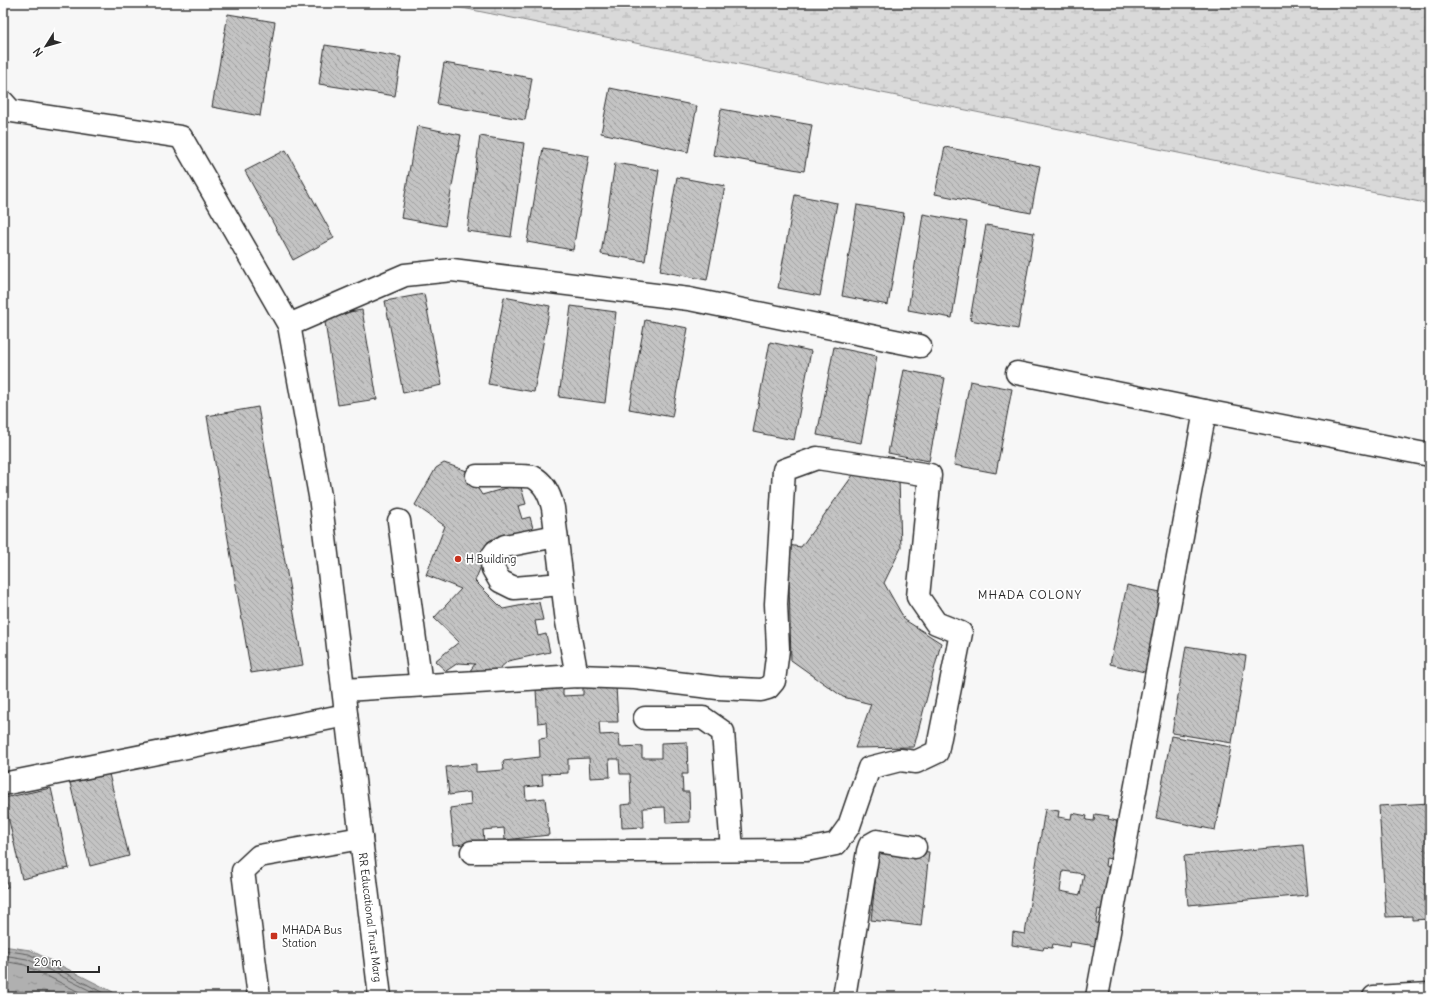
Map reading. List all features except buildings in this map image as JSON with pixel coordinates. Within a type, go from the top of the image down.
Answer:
[{"type":"street","points":[[3,102],[12,111],[181,137],[290,325],[405,276],[452,270],[689,299],[920,346]]},
{"type":"street","name":"RR Educational Trust Marg","points":[[290,325],[320,496],[380,997]]},
{"type":"street","points":[[1017,373],[1430,455]]},
{"type":"street","points":[[1098,997],[1205,411]]},
{"type":"street","points":[[344,690],[577,676],[635,678],[718,688],[761,690],[768,688],[774,682],[778,649],[776,604],[784,470],[817,458],[930,475],[918,597],[936,623],[961,633],[937,752],[916,762],[900,760],[869,768],[849,826],[836,844],[806,850],[472,852]]},
{"type":"street","points":[[477,476],[532,477],[544,486],[550,495],[567,622],[577,676]]},
{"type":"street","points":[[399,521],[421,685]]},
{"type":"street","points":[[556,536],[505,546],[496,551],[491,558],[492,569],[500,580],[514,588],[562,584]]},
{"type":"street","points":[[3,784],[346,715]]},
{"type":"street","points":[[645,718],[703,718],[723,732],[732,850]]},
{"type":"street","points":[[259,997],[243,871],[259,856],[361,838]]},
{"type":"street","points":[[844,997],[870,845],[877,841],[915,847]]},
{"type":"street","points":[[1374,997],[1430,994]]},
{"type":"green space","points":[[438,3],[1430,3],[1430,204]]},
{"type":"water","points":[[3,946],[30,950],[113,992],[116,997],[3,997]]},
{"type":"place","name":"H Building","points":[[458,559]]},
{"type":"place","name":"MHADA Bus Station","points":[[274,936]]},
{"type":"district","name":"MHADA COLONY","points":[[1030,594]]}]
